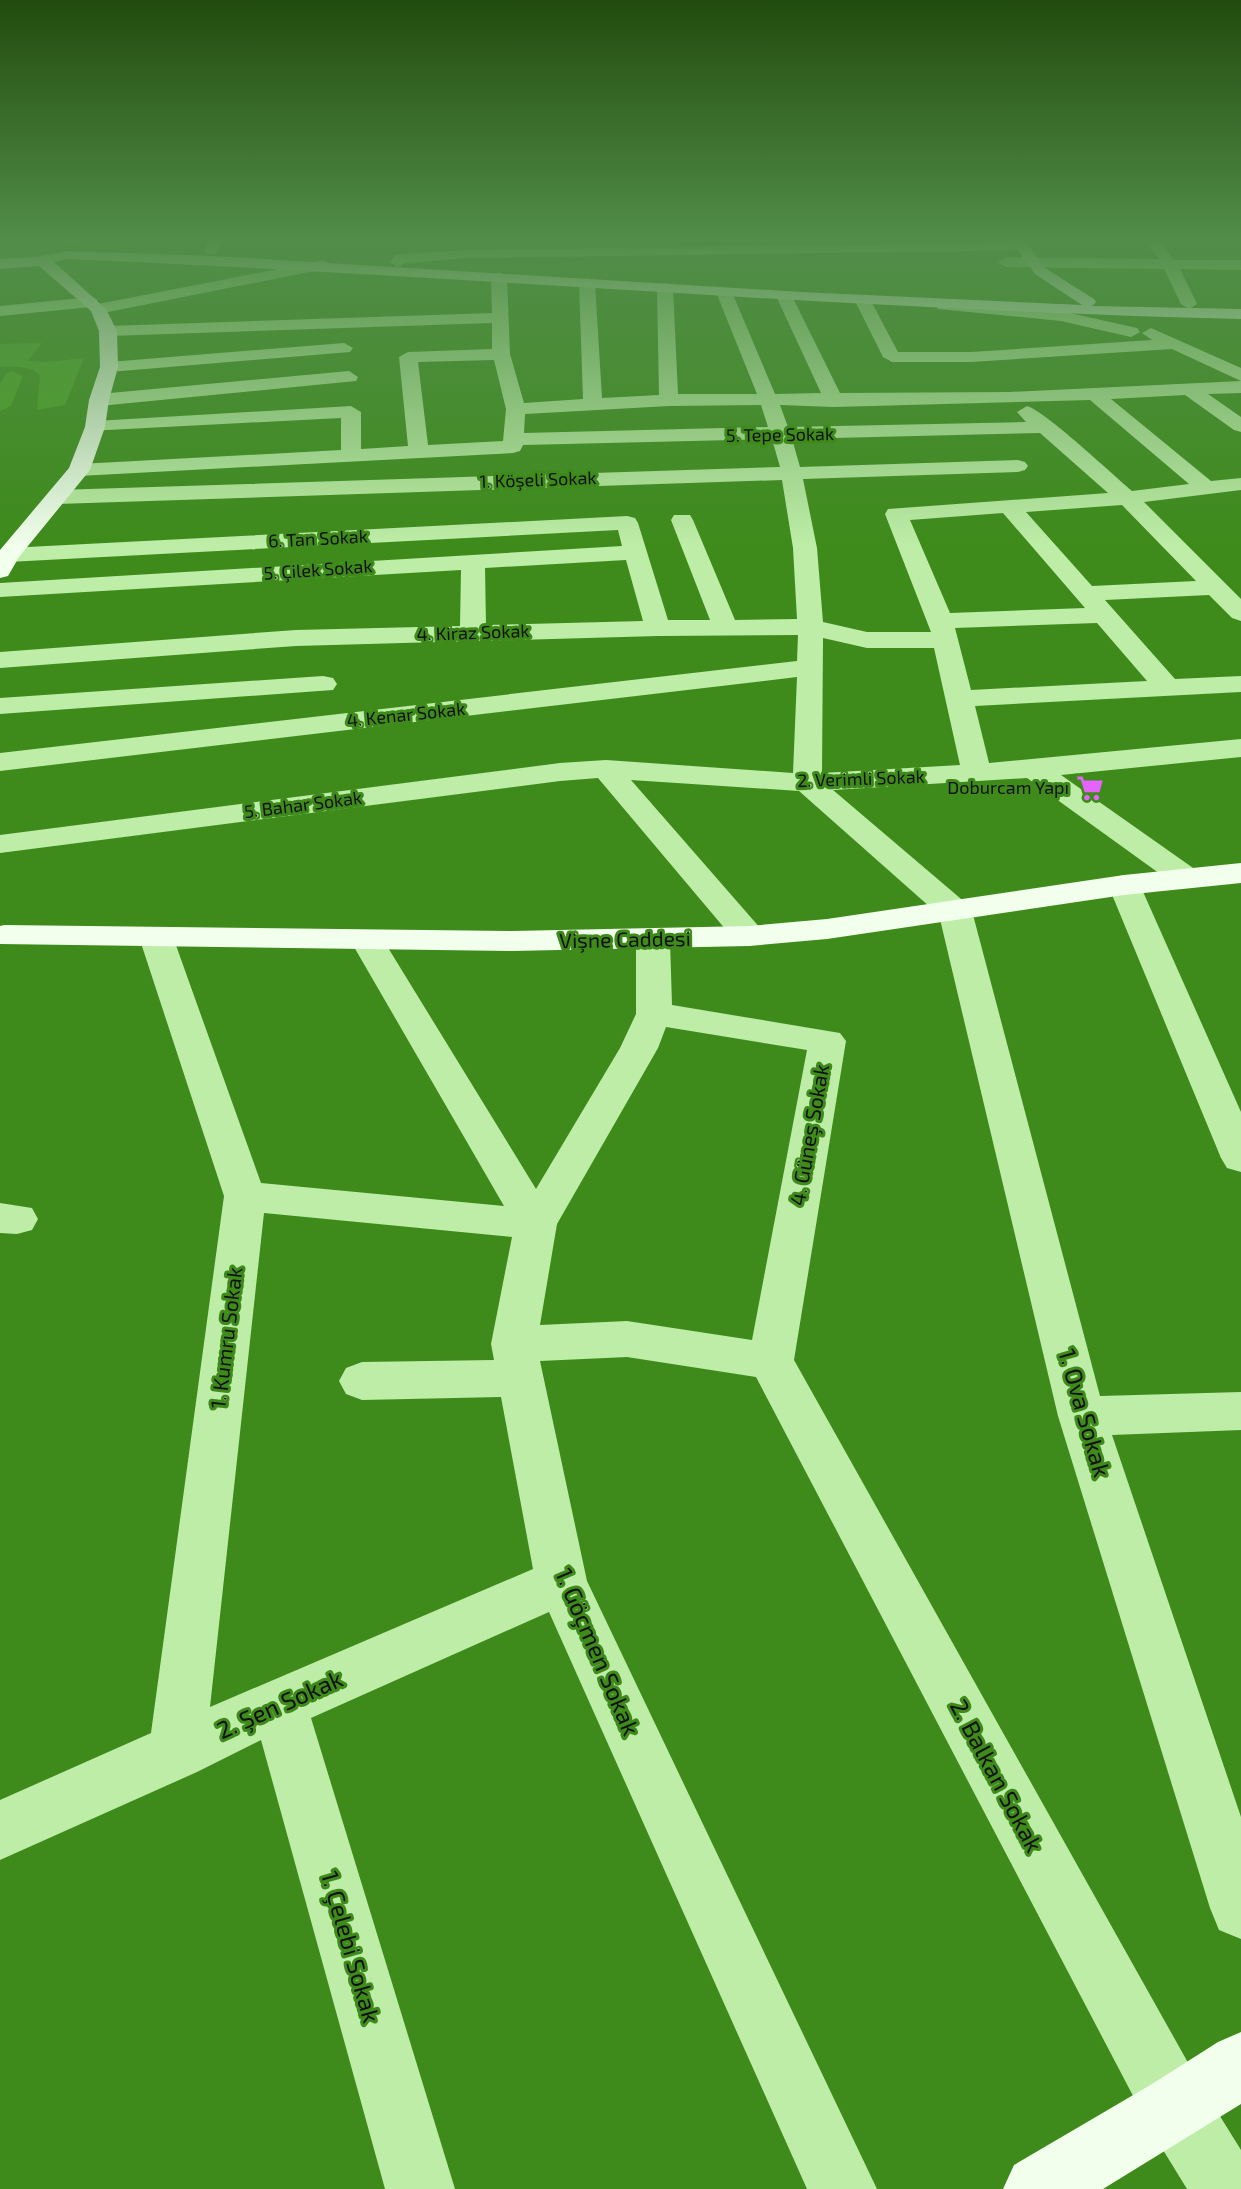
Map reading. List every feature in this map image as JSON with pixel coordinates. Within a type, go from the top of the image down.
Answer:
[{"type":"main road","points":[[4,563],[79,470],[95,427],[99,400],[109,367],[108,341]]},
{"type":"main road","name":"Vişne Caddesi","points":[[1,936],[653,940],[749,936],[827,929],[1185,877],[1241,873]]},
{"type":"main road","points":[[1038,2189],[1176,2108],[1241,2065]]},
{"type":"street","points":[[500,341],[516,409],[513,443]]},
{"type":"street","points":[[590,341],[593,404]]},
{"type":"street","points":[[667,341],[669,400]]},
{"type":"street","points":[[744,341],[781,435],[792,472],[804,536],[811,667],[807,783],[955,911]]},
{"type":"street","points":[[806,341],[834,401]]},
{"type":"street","points":[[884,341],[892,357],[971,358],[1176,347]]},
{"type":"street","points":[[962,341],[971,358]]},
{"type":"street","points":[[1033,341],[1044,353]]},
{"type":"street","points":[[1158,341],[1176,347]]},
{"type":"street","points":[[1164,341],[1241,375]]},
{"type":"street","points":[[1169,341],[1176,347]]},
{"type":"street","points":[[391,344],[500,346]]},
{"type":"street","points":[[109,367],[364,346]]},
{"type":"street","points":[[419,453],[408,357],[500,346]]},
{"type":"street","points":[[99,400],[349,377]]},
{"type":"street","points":[[516,409],[669,400],[1009,398],[1241,387]]},
{"type":"street","points":[[1188,389],[1241,426]]},
{"type":"street","points":[[1094,394],[1229,491]]},
{"type":"street","points":[[1009,398],[1047,427],[1128,498],[1241,613]]},
{"type":"street","points":[[95,427],[351,412],[351,456]]},
{"type":"street","name":"5. Tepe Sokak","points":[[79,470],[419,453],[513,443],[1047,427]]},
{"type":"street","name":"1. Köşeli Sokak","points":[[57,497],[1018,466]]},
{"type":"street","points":[[618,477],[656,538],[726,628]]},
{"type":"street","points":[[978,773],[943,631],[896,514],[1229,491]]},
{"type":"street","points":[[1007,505],[1168,688]]},
{"type":"street","points":[[656,538],[658,628]]},
{"type":"street","name":"5. Çilek Sokak","points":[[0,590],[473,560],[656,538]]},
{"type":"street","name":"6. Tan Sokak","points":[[4,563],[656,538]]},
{"type":"street","points":[[472,633],[473,560]]},
{"type":"street","points":[[1086,594],[1211,582],[1241,575]]},
{"type":"street","name":"4. Kiraz Sokak","points":[[0,660],[296,638],[658,628],[810,627],[867,640],[1104,615]]},
{"type":"street","name":"4. Kenar Sokak","points":[[0,762],[811,667]]},
{"type":"street","points":[[0,706],[323,684]]},
{"type":"street","points":[[961,699],[1241,684]]},
{"type":"street","name":"2. Verimli Sokak","points":[[606,769],[807,783],[1033,769],[1241,748]]},
{"type":"street","points":[[606,769],[749,936]]},
{"type":"street","name":"5. Bahar Sokak","points":[[0,844],[560,772],[606,769]]},
{"type":"street","points":[[1033,769],[1185,877]]},
{"type":"street","points":[[1124,885],[1241,1158]]},
{"type":"street","name":"1. Ova Sokak","points":[[955,911],[1082,1416],[1241,1908]]},
{"type":"street","name":"1. Kumru Sokak","points":[[156,937],[245,1196],[177,1752]]},
{"type":"street","points":[[367,940],[536,1224]]},
{"type":"street","name":"1. Göçmen Sokak","points":[[653,940],[654,1014],[639,1048],[536,1224],[517,1361],[561,1582],[842,2189]]},
{"type":"street","name":"4. Güneş Sokak","points":[[654,1014],[827,1041],[771,1361]]},
{"type":"street","points":[[245,1196],[536,1224]]},
{"type":"street","points":[[362,1381],[517,1361],[627,1339],[771,1361]]},
{"type":"street","name":"2. Balkan Sokak","points":[[771,1361],[1176,2108],[1226,2189]]},
{"type":"street","points":[[1082,1416],[1241,1412]]},
{"type":"street","name":"2. Şen Sokak","points":[[0,1830],[279,1704],[561,1582]]},
{"type":"street","name":"1. Çelebi Sokak","points":[[279,1704],[420,2189]]},
{"type":"green space","points":[[42,343],[27,361],[84,358],[65,405],[37,410],[40,375],[26,368],[0,367],[0,344]]},
{"type":"green space","points":[[12,371],[23,376],[11,406],[0,411],[0,384],[6,373]]},
{"type":"place","name":"Doburcam Yapı","points":[[1090,788]]}]
